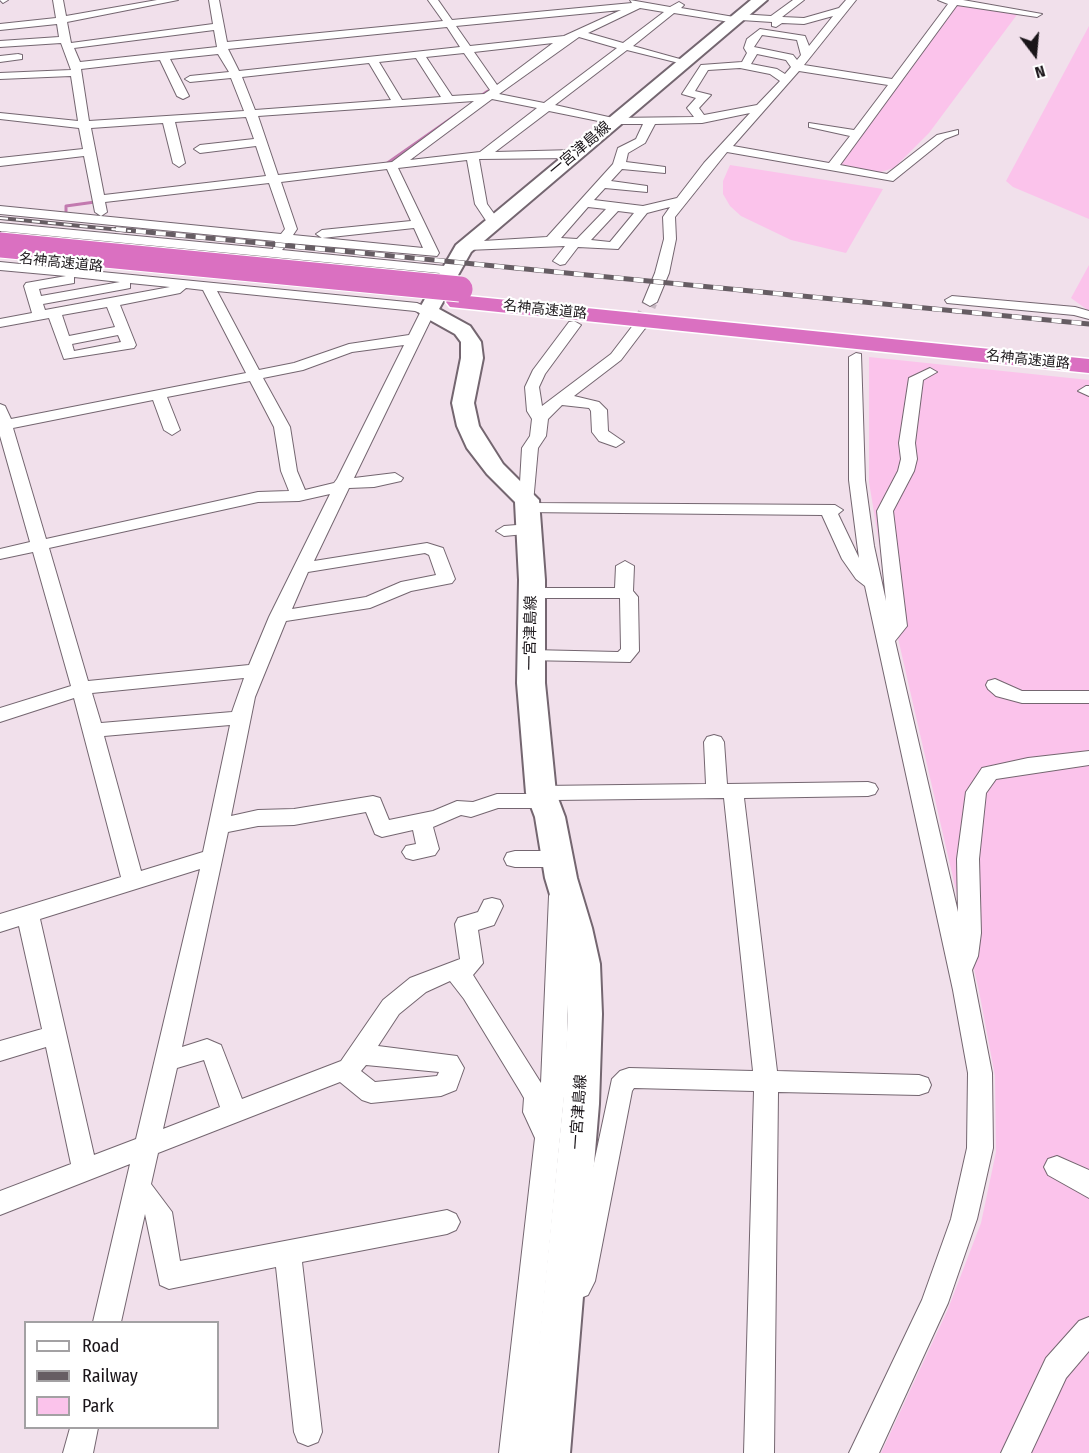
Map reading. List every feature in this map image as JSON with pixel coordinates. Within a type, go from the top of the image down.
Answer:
[{"type":"highway","name":"名神高速道路","points":[[0,245],[452,286],[1089,366]]},
{"type":"highway","name":"名神高速道路","points":[[0,257],[452,286]]},
{"type":"highway","name":"名神高速道路","points":[[840,333],[1089,351]]},
{"type":"main road","name":"一宮津島線","points":[[428,311],[452,286],[467,246],[613,121],[760,0]]},
{"type":"main road","points":[[428,311],[463,330],[471,342],[472,358],[463,404],[468,426],[522,517]]},
{"type":"main road","name":"一宮津島線","points":[[522,517],[532,593],[531,683],[542,797],[550,817],[538,866],[576,928],[583,964],[585,1014],[581,1104],[549,1453]]},
{"type":"street","points":[[58,0],[67,43],[76,70],[98,199],[106,220]]},
{"type":"street","points":[[0,27],[62,20],[174,0]]},
{"type":"street","points":[[214,0],[223,48],[251,114],[290,235]]},
{"type":"street","points":[[433,0],[467,49],[491,94]]},
{"type":"street","points":[[478,156],[686,0]]},
{"type":"street","points":[[760,0],[780,11],[813,20],[842,10]]},
{"type":"street","points":[[0,76],[76,70],[223,48],[265,46],[637,2],[673,10],[737,18],[780,11],[799,0]]},
{"type":"street","points":[[650,302],[668,248],[669,217],[851,0]]},
{"type":"street","points":[[940,0],[1037,14]]},
{"type":"street","points":[[832,168],[955,1]]},
{"type":"street","points":[[432,253],[392,167],[571,36],[637,2]]},
{"type":"street","points":[[153,4],[161,14]]},
{"type":"street","points":[[769,33],[780,11]]},
{"type":"street","points":[[195,19],[217,21]]},
{"type":"street","points":[[2,52],[67,43],[102,47],[217,21]]},
{"type":"street","points":[[745,66],[752,53],[749,48],[752,39],[760,32],[801,38],[806,54]]},
{"type":"street","points":[[190,79],[571,36],[624,47],[700,71]]},
{"type":"street","points":[[17,76],[20,50]]},
{"type":"street","points":[[751,50],[789,57],[796,67],[895,83]]},
{"type":"street","points":[[419,54],[448,99]]},
{"type":"street","points":[[164,57],[183,96]]},
{"type":"street","points":[[371,58],[398,103]]},
{"type":"street","points":[[702,120],[693,108],[705,95],[688,94],[700,71],[710,66],[745,66],[773,71],[786,80]]},
{"type":"street","points":[[0,116],[85,125],[398,103],[491,94],[613,121],[702,120],[761,108]]},
{"type":"street","points":[[168,119],[179,163]]},
{"type":"street","points":[[551,241],[619,165],[622,152],[640,141],[650,122]]},
{"type":"street","points":[[813,125],[858,134]]},
{"type":"street","points":[[725,148],[889,178],[941,137],[954,132]]},
{"type":"street","points":[[200,149],[261,142]]},
{"type":"street","points":[[0,162],[89,152]]},
{"type":"street","points":[[98,199],[478,156],[575,154]]},
{"type":"street","points":[[478,156],[480,204],[494,222]]},
{"type":"street","points":[[602,184],[639,188],[654,169],[619,165]]},
{"type":"street","points":[[585,203],[643,210],[681,201]]},
{"type":"street","points":[[560,261],[615,207]]},
{"type":"street","points":[[0,210],[303,236],[415,218]]},
{"type":"street","points":[[467,246],[551,241],[613,246],[643,210]]},
{"type":"street","points":[[64,272],[97,236],[106,220]]},
{"type":"street","points":[[0,227],[97,236],[452,286]]},
{"type":"street","points":[[290,235],[432,253]]},
{"type":"street","points":[[270,259],[290,235]]},
{"type":"street","points":[[0,238],[87,247],[421,268],[452,286]]},
{"type":"street","points":[[421,268],[432,253]]},
{"type":"street","points":[[0,266],[417,307],[428,311],[341,485],[254,671],[240,718],[213,857],[107,1321]]},
{"type":"street","points":[[82,274],[76,278],[31,286],[35,301],[50,318],[64,341],[69,356],[129,345],[114,309]]},
{"type":"street","points":[[35,301],[127,285],[135,279]]},
{"type":"street","points":[[0,323],[114,309],[178,291],[188,284]]},
{"type":"street","points":[[210,287],[210,292],[282,427],[289,471],[299,496]]},
{"type":"street","points":[[952,300],[1075,311],[1089,315]]},
{"type":"street","points":[[540,419],[535,411],[532,387],[538,373],[574,325]]},
{"type":"street","points":[[639,327],[616,357],[547,409],[540,419],[538,436],[530,448],[522,517],[711,509],[832,510],[851,560],[862,575],[874,584]]},
{"type":"street","points":[[133,880],[93,730],[2,420],[158,394],[298,367],[349,348],[413,339]]},
{"type":"street","points":[[856,357],[857,480],[865,546],[961,970],[980,1073],[980,1148],[964,1219],[934,1303],[864,1453]]},
{"type":"street","points":[[886,640],[898,626],[885,511],[906,471],[909,459],[907,443],[916,378],[930,372]]},
{"type":"street","points":[[158,394],[172,430]]},
{"type":"street","points":[[557,401],[570,400],[594,405],[599,410],[600,432],[605,438],[616,442]]},
{"type":"street","points":[[0,554],[258,497],[299,496],[341,485],[395,478]]},
{"type":"street","points":[[711,509],[719,492]]},
{"type":"street","points":[[278,617],[370,603],[407,586],[446,579],[438,552],[427,548],[301,568]]},
{"type":"street","points":[[624,567],[624,593]]},
{"type":"street","points":[[531,656],[623,658],[630,651],[629,597],[624,593],[532,593]]},
{"type":"street","points":[[0,715],[98,684],[254,671]]},
{"type":"street","points":[[995,685],[1003,692],[1022,697],[1089,697]]},
{"type":"street","points":[[93,730],[240,718]]},
{"type":"street","points":[[714,742],[725,791],[766,1082],[759,1453]]},
{"type":"street","points":[[961,970],[967,956],[970,933],[969,859],[976,792],[989,773],[1028,765],[1089,758]]},
{"type":"street","points":[[218,827],[258,818],[294,817],[373,803],[382,829],[438,818],[458,808],[466,807],[471,810],[497,801],[542,797],[868,789]]},
{"type":"street","points":[[413,852],[428,849],[421,821]]},
{"type":"street","points":[[0,923],[213,857]]},
{"type":"street","points":[[514,1453],[554,1076],[538,866]]},
{"type":"street","points":[[457,974],[472,963],[466,924],[486,919],[492,906]]},
{"type":"street","points":[[28,915],[85,1170]]},
{"type":"street","points":[[352,1063],[413,978],[452,970],[472,992],[530,1085],[536,1098],[535,1112],[541,1128],[547,1132]]},
{"type":"street","points":[[0,1051],[55,1035]]},
{"type":"street","points":[[168,1061],[207,1049],[213,1052],[235,1114]]},
{"type":"street","points":[[0,1203],[235,1114],[352,1063],[449,1063],[452,1068],[447,1083],[441,1086],[371,1100],[352,1063]]},
{"type":"street","points":[[562,1304],[582,1281],[621,1086],[629,1078],[919,1085]]},
{"type":"street","points":[[1057,1167],[1082,1179],[1089,1186]]},
{"type":"street","points":[[138,1188],[159,1212],[169,1276],[447,1222]]},
{"type":"street","points":[[288,1252],[308,1432]]},
{"type":"street","points":[[1016,1453],[1056,1368],[1089,1330]]},
{"type":"street","points":[[78,1453],[84,1429]]},
{"type":"green space","points":[[956,3],[1019,12],[929,133],[894,168],[874,174],[836,167]]},
{"type":"green space","points":[[1089,26],[1089,219],[1013,187],[1006,181]]},
{"type":"green space","points":[[730,165],[883,189],[846,253],[791,240],[741,216],[730,206],[723,194],[723,181]]},
{"type":"green space","points":[[1089,265],[1089,311],[1071,298]]},
{"type":"green space","points":[[869,357],[1089,380],[1089,1453],[881,1453],[948,1309],[981,1223],[996,1152],[995,1076],[979,991],[886,586],[869,482]]},
{"type":"waterway","points":[[482,95],[488,91]]},
{"type":"waterway","points":[[386,164],[456,115]]},
{"type":"waterway","points":[[66,214],[66,206],[95,202]]},
{"type":"tunnel","points":[[639,327],[650,302]]},
{"type":"railway","points":[[0,218],[131,231]]},
{"type":"railway","points":[[116,229],[1089,324]]}]
